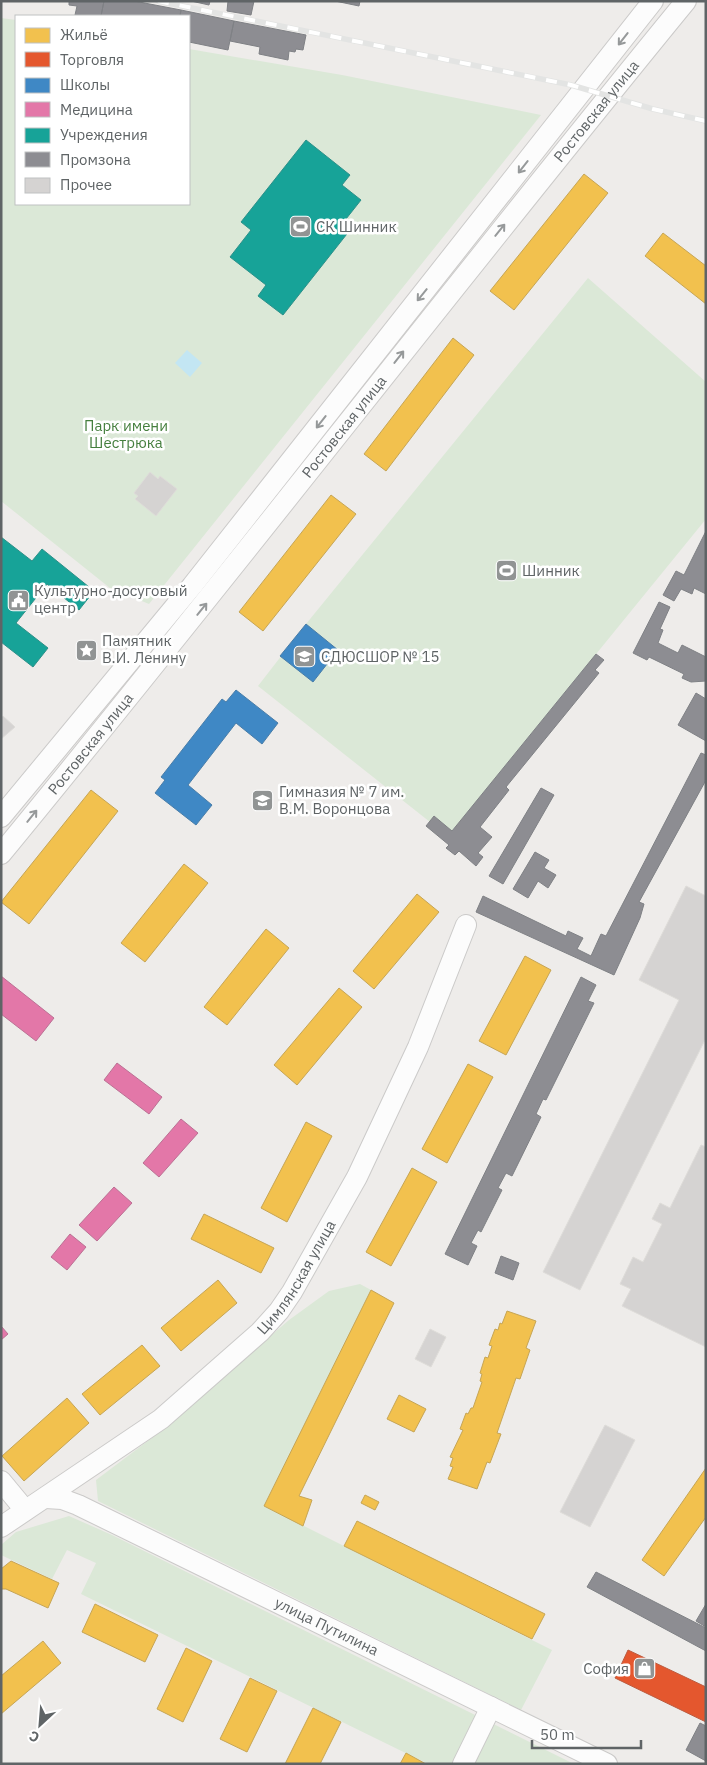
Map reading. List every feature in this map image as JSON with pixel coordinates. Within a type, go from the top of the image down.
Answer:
[{"type":"street","name":"Ростовская улица","points":[[1,817],[192,586],[653,1]]},
{"type":"street","name":"Ростовская улица","points":[[1,854],[195,617],[539,180],[686,1]]},
{"type":"street","name":"Цимлянская улица","points":[[1,1527],[161,1419],[260,1332],[279,1311],[292,1292],[357,1177],[418,1047],[466,925]]},
{"type":"street","points":[[1,1482],[25,1510]]},
{"type":"street","name":"улица Путилина","points":[[46,1498],[62,1499],[78,1505],[606,1764]]},
{"type":"street","points":[[463,1764],[491,1707]]},
{"type":"green space","name":"Парк имени Шестрюка","points":[[1,18],[15,20],[15,205],[190,205],[190,49],[342,75],[541,115],[149,604],[110,588],[1,501]]},
{"type":"green space","name":"Шинник","points":[[588,278],[706,382],[706,519],[452,831],[434,816],[430,822],[258,686],[306,624]]},
{"type":"green space","points":[[360,1284],[371,1290],[264,1506],[552,1650],[521,1710],[98,1501],[96,1480],[161,1431],[289,1320],[329,1291]]},
{"type":"green space","points":[[69,1516],[112,1535],[574,1764],[428,1764],[81,1594],[96,1563],[67,1550],[52,1579],[1,1555],[1,1545],[16,1532]]},
{"type":"water","points":[[187,350],[202,363],[190,377],[175,363]]},
{"type":"building: Жильё","points":[[584,174],[608,193],[514,310],[490,291]]},
{"type":"building: Жильё","points":[[663,233],[706,266],[706,304],[645,256]]},
{"type":"building: Жильё","points":[[453,338],[474,355],[386,471],[364,454]]},
{"type":"building: Жильё","points":[[331,495],[356,514],[263,631],[239,612]]},
{"type":"building: Жильё","points":[[91,790],[118,811],[29,924],[1,902]]},
{"type":"building: Жильё","points":[[184,864],[208,883],[145,962],[121,943]]},
{"type":"building: Жильё","points":[[417,894],[439,912],[374,989],[353,971]]},
{"type":"building: Жильё","points":[[266,929],[289,948],[227,1025],[204,1007]]},
{"type":"building: Жильё","points":[[525,956],[551,970],[506,1055],[479,1041]]},
{"type":"building: Жильё","points":[[339,988],[362,1007],[297,1085],[274,1065]]},
{"type":"building: Жильё","points":[[468,1064],[493,1077],[447,1163],[422,1149]]},
{"type":"building: Жильё","points":[[306,1122],[332,1136],[287,1222],[261,1208]]},
{"type":"building: Жильё","points":[[412,1168],[437,1182],[391,1266],[366,1252]]},
{"type":"building: Жильё","points":[[204,1214],[274,1248],[261,1273],[191,1239]]},
{"type":"building: Жильё","points":[[218,1280],[237,1303],[181,1351],[161,1328]]},
{"type":"building: Жильё","points":[[371,1290],[394,1303],[299,1496],[312,1500],[303,1526],[264,1506]]},
{"type":"building: Жильё","points":[[507,1311],[536,1321],[526,1348],[530,1350],[520,1379],[516,1378],[497,1433],[501,1434],[490,1463],[487,1462],[477,1489],[448,1479],[453,1467],[450,1466],[453,1458],[450,1457],[463,1430],[460,1429],[466,1413],[468,1414],[471,1408],[473,1408],[482,1382],[480,1381],[482,1374],[480,1373],[485,1357],[488,1358],[492,1346],[489,1345],[495,1329],[498,1330],[500,1323],[502,1324]]},
{"type":"building: Жильё","points":[[142,1345],[160,1366],[100,1415],[82,1394]]},
{"type":"building: Жильё","points":[[399,1395],[426,1409],[414,1432],[387,1419]]},
{"type":"building: Жильё","points":[[67,1398],[89,1423],[24,1481],[2,1456]]},
{"type":"building: Жильё","points":[[706,1468],[706,1517],[664,1576],[642,1560]]},
{"type":"building: Жильё","points":[[365,1495],[379,1502],[375,1510],[361,1503]]},
{"type":"building: Жильё","points":[[357,1521],[545,1614],[532,1639],[344,1546]]},
{"type":"building: Жильё","points":[[11,1561],[59,1583],[48,1608],[6,1589],[1,1589],[1,1569]]},
{"type":"building: Жильё","points":[[95,1604],[158,1635],[145,1662],[82,1632]]},
{"type":"building: Жильё","points":[[43,1641],[61,1663],[1,1714],[1,1676]]},
{"type":"building: Жильё","points":[[186,1648],[212,1661],[183,1722],[157,1709]]},
{"type":"building: Жильё","points":[[250,1678],[277,1691],[247,1752],[220,1739]]},
{"type":"building: Жильё","points":[[313,1708],[341,1722],[320,1764],[285,1764]]},
{"type":"building: Жильё","points":[[406,1753],[426,1764],[400,1764]]},
{"type":"building: Торговля","points":[[628,1650],[706,1687],[706,1722],[615,1678]]},
{"type":"building: Школы","points":[[306,624],[338,650],[313,682],[280,656]]},
{"type":"building: Школы","points":[[236,690],[278,723],[262,744],[236,723],[188,785],[212,805],[196,825],[155,793],[165,780],[161,777],[222,699],[226,702]]},
{"type":"building: Медицина","points":[[1,976],[54,1018],[36,1041],[1,1014]]},
{"type":"building: Медицина","points":[[117,1063],[162,1097],[149,1114],[104,1080]]},
{"type":"building: Медицина","points":[[181,1119],[198,1133],[159,1177],[143,1163]]},
{"type":"building: Медицина","points":[[114,1187],[132,1203],[97,1241],[79,1225]]},
{"type":"building: Медицина","points":[[70,1234],[86,1247],[67,1270],[51,1257]]},
{"type":"building: Медицина","points":[[1,1326],[8,1334],[1,1340]]},
{"type":"building: Учреждения","name":"СК Шинник","points":[[306,140],[350,175],[342,185],[361,200],[346,219],[354,225],[283,315],[258,296],[266,285],[230,257],[251,230],[241,222]]},
{"type":"building: Учреждения","name":"Культурно-досуговый центр","points":[[1,537],[32,561],[42,549],[94,591],[79,610],[47,584],[16,623],[48,648],[33,667],[1,642]]},
{"type":"building: Промзона","points":[[69,1],[104,1],[101,15],[75,15],[77,6],[69,5]]},
{"type":"building: Промзона","points":[[104,1],[134,1],[181,10],[180,15],[101,15]]},
{"type":"building: Промзона","points":[[191,1],[210,1],[209,5]]},
{"type":"building: Промзона","points":[[228,1],[254,1],[251,15],[227,11]]},
{"type":"building: Промзона","points":[[335,1],[360,1],[359,6]]},
{"type":"building: Промзона","points":[[181,10],[234,21],[228,50],[190,42],[190,15],[180,15]]},
{"type":"building: Промзона","points":[[234,21],[306,35],[303,50],[289,51],[288,60],[259,54],[260,47],[230,41]]},
{"type":"building: Промзона","points":[[706,531],[706,594],[694,588],[692,594],[681,589],[674,601],[663,595],[676,571],[684,575]]},
{"type":"building: Промзона","points":[[659,602],[670,607],[660,629],[663,630],[658,643],[678,653],[682,645],[706,657],[706,681],[691,682],[682,678],[684,674],[649,657],[647,660],[633,653]]},
{"type":"building: Промзона","points":[[596,654],[604,660],[595,670],[599,673],[506,787],[509,790],[480,827],[492,837],[478,853],[483,857],[476,866],[459,851],[455,855],[446,848],[449,845],[426,826],[434,816],[452,831]]},
{"type":"building: Промзона","points":[[696,693],[706,699],[706,741],[678,725]]},
{"type":"building: Промзона","points":[[701,753],[706,755],[706,780],[639,902],[644,904],[640,918],[614,975],[476,912],[483,896],[566,936],[568,931],[583,938],[577,949],[591,956],[601,934],[606,936]]},
{"type":"building: Промзона","points":[[541,788],[554,795],[503,884],[489,876]]},
{"type":"building: Промзона","points":[[535,852],[549,860],[544,868],[556,875],[548,888],[538,881],[528,898],[513,889]]},
{"type":"building: Промзона","points":[[581,977],[596,985],[588,1001],[594,1003],[546,1100],[543,1099],[536,1114],[541,1117],[512,1176],[506,1173],[498,1188],[502,1190],[481,1232],[478,1230],[471,1243],[477,1246],[468,1265],[445,1254]]},
{"type":"building: Промзона","points":[[501,1256],[519,1263],[513,1280],[495,1273]]},
{"type":"building: Промзона","points":[[596,1572],[706,1628],[706,1651],[587,1587]]},
{"type":"building: Промзона","points":[[706,1604],[706,1627],[696,1621]]},
{"type":"building: Промзона","points":[[700,1723],[706,1726],[706,1761],[686,1750]]},
{"type":"building: Прочее","points":[[150,472],[158,479],[160,476],[177,489],[156,516],[135,499],[138,496],[134,493]]},
{"type":"building: Прочее","points":[[3,716],[15,727],[1,739],[1,718]]},
{"type":"building: Прочее","points":[[686,886],[706,896],[706,1038],[580,1290],[543,1272],[679,1000],[639,980]]},
{"type":"building: Прочее","points":[[701,1145],[706,1147],[706,1347],[622,1306],[631,1289],[620,1284],[633,1257],[643,1262],[662,1224],[652,1219],[660,1203],[670,1208]]},
{"type":"building: Прочее","points":[[430,1329],[446,1337],[431,1367],[415,1359]]},
{"type":"building: Прочее","points":[[605,1425],[635,1440],[590,1527],[560,1512]]},
{"type":"railway","points":[[158,1],[571,85],[653,109],[706,121]]},
{"type":"place","name":"СК Шинник","points":[[300,227]]},
{"type":"place","name":"Шинник","points":[[506,571]]},
{"type":"place","name":"Культурно-досуговый центр","points":[[18,600]]},
{"type":"place","name":"Памятник В.И. Ленину","points":[[86,650]]},
{"type":"place","name":"СДЮСШОР № 15","points":[[305,657]]},
{"type":"place","name":"Гимназия № 7 им. В.М. Воронцова","points":[[263,801]]},
{"type":"place","name":"София","points":[[645,1669]]}]
